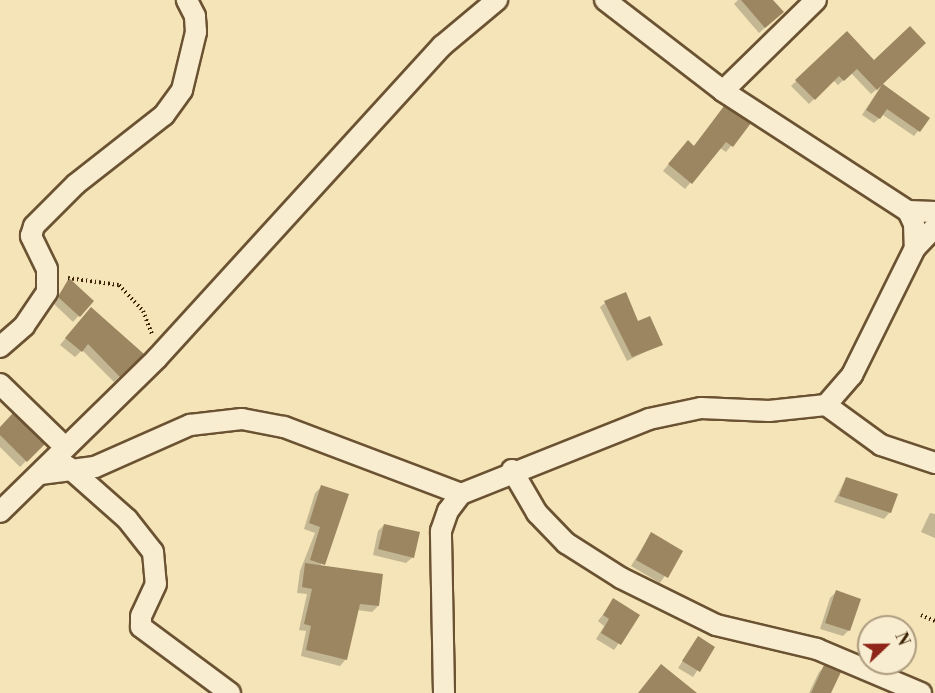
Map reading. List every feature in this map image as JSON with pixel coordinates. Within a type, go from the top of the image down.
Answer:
[{"type":"street","points":[[0,347],[39,308],[49,279],[33,246],[34,226],[76,184],[164,116],[182,90],[196,32],[195,16],[186,0]]},
{"type":"street","points":[[0,512],[157,358],[414,75],[468,20],[496,0]]},
{"type":"street","points":[[605,0],[723,91],[908,211],[935,212]]},
{"type":"street","points":[[723,91],[816,0]]},
{"type":"street","points":[[908,211],[914,225],[915,248]]},
{"type":"street","points":[[444,693],[441,531],[448,512],[461,494],[512,470],[650,419],[690,410],[805,410],[826,405],[852,375],[915,248],[935,227]]},
{"type":"street","points":[[0,384],[61,451],[73,472],[127,519],[153,552],[156,584],[141,616],[141,627],[230,693]]},
{"type":"street","points":[[826,405],[881,445],[935,463]]},
{"type":"street","points":[[40,474],[73,472],[95,467],[190,425],[242,419],[284,427],[461,494]]},
{"type":"street","points":[[512,470],[537,513],[566,543],[621,578],[717,625],[817,649],[921,693]]},
{"type":"path","points":[[49,279],[104,280],[125,290],[143,310],[157,358]]},
{"type":"path","points":[[921,615],[935,621]]},
{"type":"building","points":[[741,0],[773,0],[784,12],[765,28]]},
{"type":"building","points":[[910,26],[926,43],[883,84],[930,118],[920,132],[887,109],[880,119],[866,110],[882,85],[877,90],[857,69],[844,81],[839,76],[815,100],[795,80],[847,31],[874,60]]},
{"type":"building","points":[[724,106],[751,123],[733,147],[726,142],[692,184],[668,164],[688,140],[694,146]]},
{"type":"building","points":[[69,278],[94,301],[80,317],[58,297]]},
{"type":"building","points":[[626,292],[638,321],[650,316],[663,345],[632,357],[604,301]]},
{"type":"building","points":[[91,307],[144,354],[120,377],[88,344],[82,352],[65,338]]},
{"type":"building","points":[[13,413],[45,444],[27,462],[0,435],[0,427]]},
{"type":"building","points":[[846,477],[898,494],[891,513],[839,496]]},
{"type":"building","points":[[321,485],[349,494],[325,565],[310,560],[320,527],[309,523]]},
{"type":"building","points":[[384,524],[420,532],[414,558],[378,549]]},
{"type":"building","points":[[651,532],[683,551],[668,578],[636,560]]},
{"type":"building","points":[[305,563],[383,574],[379,606],[360,604],[347,660],[306,650],[311,626],[304,624],[312,589],[302,587]]},
{"type":"building","points":[[836,590],[861,599],[850,631],[825,623]]},
{"type":"building","points":[[613,598],[640,615],[621,645],[601,633],[609,619],[603,615]]},
{"type":"building","points":[[698,636],[715,647],[700,672],[682,661]]},
{"type":"building","points":[[661,664],[697,693],[638,693]]},
{"type":"building","points":[[824,665],[841,672],[831,693],[811,693]]}]
